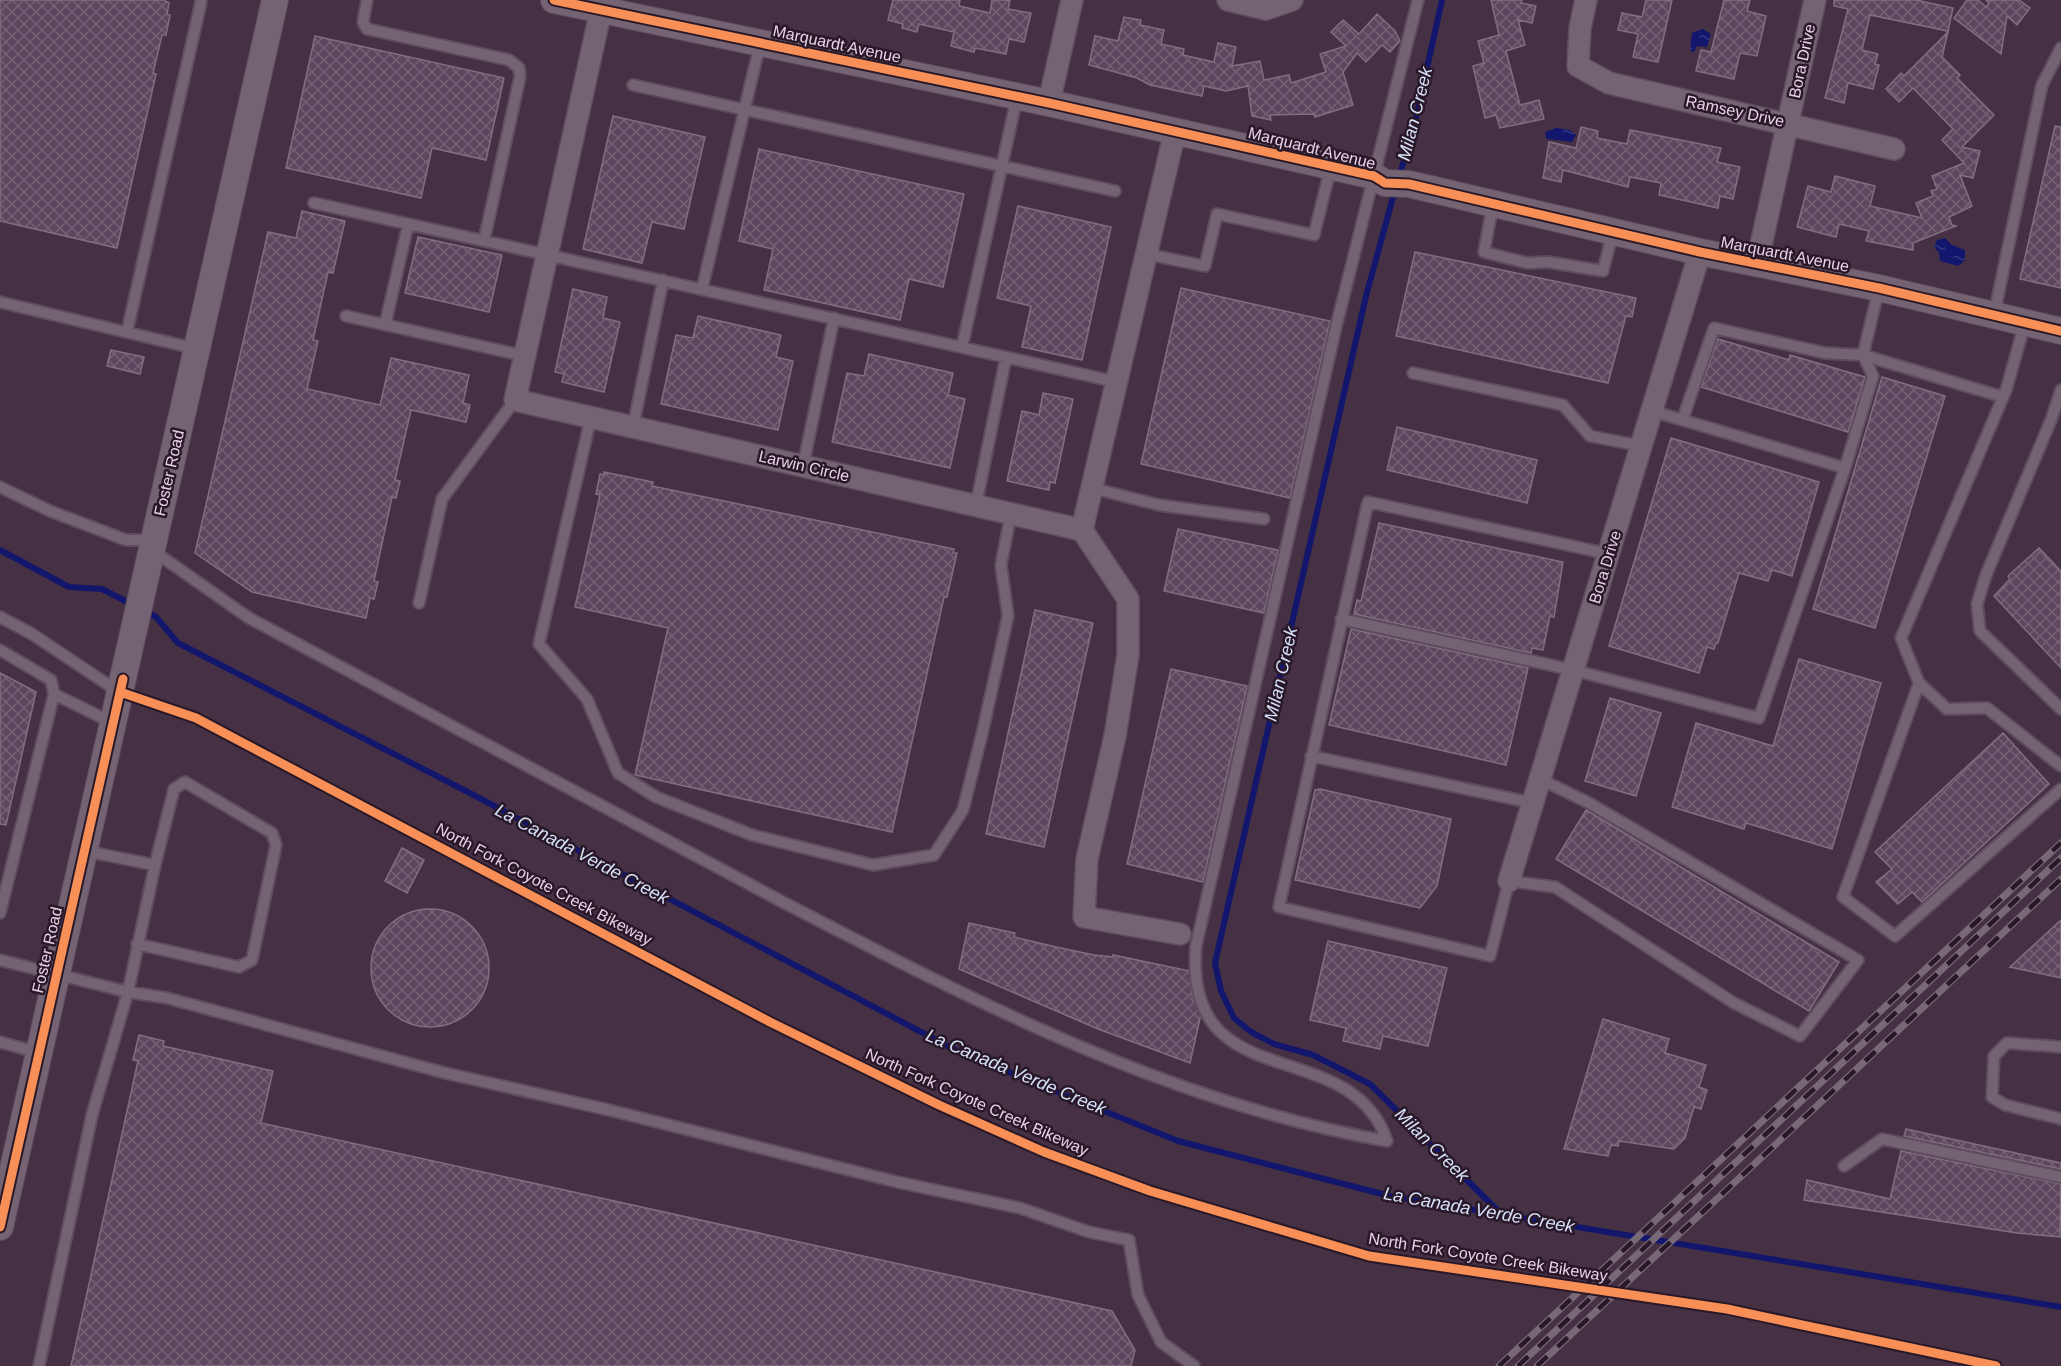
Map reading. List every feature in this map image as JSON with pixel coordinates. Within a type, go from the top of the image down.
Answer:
[{"type":"street","name":"Foster Road","points":[[0,1227],[276,0]]},
{"type":"street","name":"Marquardt Avenue","points":[[554,0],[1175,131],[1700,252],[1879,288],[2061,331]]},
{"type":"street","points":[[1049,104],[1072,0]]},
{"type":"street","points":[[1228,0],[1266,9],[1292,0]]},
{"type":"street","name":"Ramsey Drive","points":[[1586,0],[1580,28],[1578,66],[1609,83],[1894,148]]},
{"type":"street","name":"Bora Drive","points":[[1756,263],[1815,0]]},
{"type":"street","points":[[515,400],[601,10]]},
{"type":"street","points":[[1175,131],[1082,530],[1128,599],[1128,655],[1115,736],[1087,859],[1084,918],[1180,934]]},
{"type":"street","name":"Bora Drive","points":[[1509,881],[1700,252]]},
{"type":"street","name":"Larwin Circle","points":[[515,400],[1082,530]]},
{"type":"lane","points":[[367,0],[363,22],[367,29],[509,60],[519,68],[520,77],[484,241]]},
{"type":"lane","points":[[0,486],[50,511],[152,550],[249,618],[930,978],[1066,1042],[1158,1079],[1306,1125],[1387,1141],[1381,1122],[1349,1092],[1309,1071],[1246,1051],[1228,1041],[1210,1021],[1199,998],[1194,974],[1196,946],[1336,327],[1389,181],[1418,0]]},
{"type":"lane","points":[[128,332],[201,2]]},
{"type":"lane","points":[[702,289],[760,43]]},
{"type":"lane","points":[[1994,315],[2042,85],[2061,48]]},
{"type":"lane","points":[[633,85],[1115,191]]},
{"type":"lane","points":[[962,347],[1017,97]]},
{"type":"lane","points":[[1146,255],[1205,266],[1217,214],[1314,235],[1331,166]]},
{"type":"lane","points":[[314,203],[1117,382]]},
{"type":"lane","points":[[1493,204],[1484,252],[1527,263],[1548,262],[1603,271],[1613,232]]},
{"type":"lane","points":[[385,325],[408,225]]},
{"type":"lane","points":[[633,427],[663,280]]},
{"type":"lane","points":[[1341,619],[1573,670],[1759,718],[1845,468],[1873,376],[1863,355],[1879,288]]},
{"type":"lane","points":[[0,302],[197,349]]},
{"type":"lane","points":[[346,316],[525,356]]},
{"type":"lane","points":[[803,466],[834,318]]},
{"type":"lane","points":[[2025,323],[2003,396],[1901,638],[1918,683],[1947,709],[1987,708],[2061,766]]},
{"type":"lane","points":[[1683,418],[1713,328],[1825,353],[1863,355],[2003,396]]},
{"type":"lane","points":[[976,505],[1006,357]]},
{"type":"lane","points":[[1413,373],[1563,405],[1590,436],[1641,446]]},
{"type":"lane","points":[[2061,390],[2051,420],[1986,575],[1977,604],[1980,631],[2061,709]]},
{"type":"lane","points":[[419,603],[442,499],[515,400]]},
{"type":"lane","points":[[1652,411],[1683,418],[1845,468]]},
{"type":"lane","points":[[591,417],[539,644],[587,699],[618,773],[656,797],[752,835],[873,865],[934,855],[963,810],[1008,616],[1001,565],[1011,513]]},
{"type":"lane","points":[[1092,488],[1159,505],[1264,519]]},
{"type":"lane","points":[[1540,779],[1599,808],[1858,960],[1800,1036],[1734,1003],[1555,887],[1509,881],[1490,956],[1279,907],[1368,502],[1609,554]]},
{"type":"lane","points":[[0,617],[121,686]]},
{"type":"lane","points":[[0,650],[51,680],[54,694],[0,912]]},
{"type":"lane","points":[[1918,683],[1843,897],[1895,936],[2061,789]]},
{"type":"lane","points":[[54,694],[113,723]]},
{"type":"lane","points":[[1311,756],[1533,803]]},
{"type":"lane","points":[[39,1366],[92,1115],[128,992],[137,944],[174,789],[185,782],[272,833],[276,845],[252,960],[239,967],[137,944]]},
{"type":"lane","points":[[84,851],[155,865]]},
{"type":"lane","points":[[0,960],[128,992],[166,998],[445,1073],[609,1110],[897,1182],[1020,1208],[1089,1232],[1129,1240],[1138,1295],[1161,1342],[1194,1366]]},
{"type":"lane","points":[[0,1042],[39,1053]]},
{"type":"lane","points":[[2061,1047],[2007,1043],[1994,1056],[1992,1097],[2005,1105],[2061,1119]]},
{"type":"lane","points":[[1845,1166],[1882,1139],[2061,1177]]},
{"type":"water","points":[[1703,29],[1711,34],[1707,47],[1697,46],[1694,52],[1690,51],[1692,33]]},
{"type":"water","points":[[1556,128],[1570,130],[1576,135],[1572,142],[1546,139],[1545,132]]},
{"type":"water","points":[[1945,238],[1952,245],[1965,250],[1965,260],[1958,266],[1940,261],[1939,253],[1934,247],[1937,240]]},
{"type":"building","points":[[0,0],[164,0],[169,3],[167,14],[170,15],[166,35],[162,35],[153,73],[156,74],[117,248],[0,221]]},
{"type":"building","points":[[893,0],[960,0],[959,6],[990,13],[992,0],[1010,0],[1008,9],[1031,13],[1024,42],[1009,39],[1006,54],[975,48],[974,52],[951,46],[954,32],[919,24],[917,32],[902,28],[903,24],[888,20]]},
{"type":"building","points":[[1491,0],[1522,0],[1521,3],[1536,6],[1532,23],[1518,20],[1525,45],[1506,51],[1520,105],[1539,100],[1544,119],[1500,128],[1496,115],[1485,118],[1473,66],[1484,63],[1478,41],[1499,35]]},
{"type":"building","points":[[1646,0],[1672,0],[1658,62],[1633,57],[1638,34],[1618,30],[1622,13],[1642,17]]},
{"type":"building","points":[[1724,0],[1750,0],[1747,11],[1766,16],[1757,56],[1740,53],[1734,79],[1696,71],[1701,50],[1711,52]]},
{"type":"building","points":[[1834,0],[1916,0],[1953,8],[1948,31],[1870,15],[1862,50],[1878,54],[1875,64],[1879,65],[1873,89],[1848,83],[1844,103],[1825,98],[1848,9],[1834,6]]},
{"type":"building","points":[[1967,0],[1978,0],[1986,7],[1989,3],[1986,0],[2019,0],[2030,8],[2017,25],[2007,16],[2001,54],[1954,18]]},
{"type":"building","points":[[1377,14],[1395,31],[1400,41],[1390,52],[1382,45],[1366,62],[1357,53],[1343,72],[1353,105],[1315,117],[1314,114],[1270,115],[1271,120],[1252,116],[1248,86],[1226,91],[1204,86],[1202,96],[1150,85],[1137,78],[1089,65],[1095,36],[1118,41],[1124,17],[1141,20],[1140,25],[1164,30],[1161,44],[1184,49],[1183,55],[1214,62],[1218,43],[1236,47],[1232,66],[1260,61],[1264,80],[1289,75],[1291,83],[1326,72],[1320,54],[1346,46],[1331,32],[1343,20],[1359,34]]},
{"type":"building","points":[[1948,32],[1942,57],[1960,75],[1957,78],[1994,115],[1962,147],[1980,151],[1973,178],[1960,175],[1972,206],[1949,217],[1952,225],[1956,226],[1913,243],[1913,250],[1866,241],[1869,231],[1839,224],[1836,237],[1797,227],[1808,186],[1831,192],[1835,176],[1875,186],[1870,206],[1922,218],[1916,203],[1933,196],[1931,191],[1937,189],[1932,176],[1964,163],[1942,140],[1953,129],[1913,88],[1899,102],[1886,89],[1901,73],[1904,76]]},
{"type":"building","points":[[315,36],[504,78],[486,160],[432,148],[421,198],[286,168]]},
{"type":"building","points":[[613,116],[705,137],[684,229],[652,222],[642,263],[583,249]]},
{"type":"building","points":[[2055,126],[2061,127],[2061,288],[2020,279]]},
{"type":"building","points":[[1581,127],[1598,131],[1597,138],[1627,144],[1630,130],[1721,148],[1717,162],[1740,167],[1733,199],[1720,196],[1718,208],[1659,195],[1661,183],[1630,177],[1628,187],[1563,170],[1561,182],[1543,178],[1549,142],[1576,148]]},
{"type":"building","points":[[759,149],[964,194],[943,287],[909,279],[900,320],[764,290],[773,249],[739,241]]},
{"type":"building","points":[[1018,206],[1111,227],[1082,360],[1022,347],[1031,306],[997,298]]},
{"type":"building","points":[[302,211],[345,221],[333,273],[328,272],[313,340],[318,341],[307,389],[380,405],[391,358],[469,375],[463,403],[470,405],[466,422],[411,410],[395,480],[400,481],[396,498],[392,497],[374,581],[378,582],[374,599],[370,598],[366,618],[252,592],[195,553],[268,232],[296,238]]},
{"type":"building","points":[[418,237],[502,255],[489,312],[405,293]]},
{"type":"building","points":[[1415,252],[1636,298],[1632,317],[1626,316],[1608,383],[1396,336]]},
{"type":"building","points":[[1181,288],[1330,321],[1290,498],[1141,464]]},
{"type":"building","points":[[573,289],[607,297],[603,318],[620,322],[604,392],[562,382],[564,374],[555,372]]},
{"type":"building","points":[[698,316],[781,335],[776,357],[793,361],[778,430],[661,404],[676,335],[693,338]]},
{"type":"building","points":[[1718,339],[1789,360],[1790,355],[1865,377],[1848,432],[1701,387]]},
{"type":"building","points":[[111,350],[144,357],[140,374],[107,366]]},
{"type":"building","points":[[869,354],[953,373],[948,395],[965,399],[950,468],[832,442],[847,373],[864,376]]},
{"type":"building","points":[[1882,377],[1945,396],[1875,628],[1813,609]]},
{"type":"building","points":[[1043,393],[1073,399],[1055,483],[1050,482],[1049,490],[1007,481],[1022,411],[1039,415]]},
{"type":"building","points":[[1397,427],[1537,460],[1527,503],[1387,470]]},
{"type":"building","points":[[1671,438],[1819,482],[1792,576],[1772,570],[1768,581],[1739,573],[1718,643],[1714,649],[1707,647],[1699,673],[1609,646]]},
{"type":"building","points":[[604,472],[653,482],[652,486],[954,549],[953,553],[957,553],[947,597],[944,597],[892,832],[635,775],[668,628],[575,607],[600,495],[596,494],[600,474],[604,475]]},
{"type":"building","points":[[1379,523],[1563,562],[1554,617],[1550,616],[1543,650],[1532,648],[1531,653],[1354,614],[1357,600],[1361,601]]},
{"type":"building","points":[[1178,529],[1278,550],[1264,613],[1164,591]]},
{"type":"building","points":[[2039,548],[2061,571],[2061,668],[1994,596],[2010,579],[2008,576]]},
{"type":"building","points":[[1035,610],[1093,623],[1044,847],[986,834]]},
{"type":"building","points":[[1351,629],[1528,668],[1506,765],[1329,725]]},
{"type":"building","points":[[1799,659],[1881,683],[1832,849],[1746,823],[1744,829],[1672,807],[1696,723],[1773,746]]},
{"type":"building","points":[[1171,669],[1247,686],[1203,882],[1127,864]]},
{"type":"building","points":[[0,673],[36,692],[6,825],[0,824]]},
{"type":"building","points":[[1610,698],[1661,713],[1636,796],[1585,781]]},
{"type":"building","points":[[2003,733],[2049,784],[1922,902],[1912,892],[1898,904],[1876,882],[1892,869],[1875,852]]},
{"type":"building","points":[[1320,789],[1451,819],[1437,886],[1420,908],[1295,880],[1315,790]]},
{"type":"building","points":[[1586,810],[1839,962],[1809,1011],[1556,859]]},
{"type":"building","points":[[402,848],[424,860],[407,893],[385,881]]},
{"type":"building","points":[[430,909],[452,914],[472,926],[484,946],[489,968],[484,990],[472,1010],[452,1022],[430,1027],[408,1022],[388,1010],[376,990],[371,968],[376,946],[388,926],[408,914]]},
{"type":"building","points":[[2061,920],[2061,978],[2010,967]]},
{"type":"building","points":[[969,923],[1015,933],[1014,937],[1056,947],[1094,955],[1113,957],[1113,955],[1190,971],[1192,995],[1201,1014],[1190,1063],[1098,1029],[959,969]]},
{"type":"building","points":[[1328,941],[1447,968],[1428,1046],[1383,1036],[1380,1049],[1343,1041],[1346,1028],[1310,1020]]},
{"type":"building","points":[[1603,1019],[1669,1039],[1665,1053],[1706,1065],[1699,1087],[1707,1090],[1701,1109],[1694,1107],[1685,1138],[1674,1149],[1619,1141],[1618,1146],[1611,1145],[1608,1156],[1564,1149]]},
{"type":"building","points":[[139,1035],[164,1041],[163,1046],[273,1071],[261,1123],[1112,1311],[1135,1350],[1131,1366],[71,1366],[138,1061],[133,1060]]},
{"type":"building","points":[[1906,1129],[2061,1163],[2061,1169],[1904,1136]]},
{"type":"building","points":[[1901,1151],[2061,1184],[2060,1237],[2017,1233],[1804,1200],[1807,1180],[1890,1199]]},
{"type":"waterway","name":"Milan Creek","points":[[1399,177],[1413,131],[1442,0]]},
{"type":"waterway","name":"Milan Creek","points":[[1395,190],[1366,296],[1215,963],[1221,991],[1234,1018],[1251,1032],[1274,1044],[1313,1055],[1370,1084],[1501,1214]]},
{"type":"waterway","name":"La Canada Verde Creek","points":[[0,550],[69,587],[102,589],[133,605]]},
{"type":"waterway","name":"La Canada Verde Creek","points":[[145,611],[156,617],[178,643],[464,790],[957,1051],[1178,1141],[1390,1196],[2061,1307]]},
{"type":"railway","points":[[1499,1366],[2061,843]]},
{"type":"railway","points":[[1518,1366],[2061,858]]},
{"type":"railway","points":[[1537,1366],[2061,879]]},
{"type":"cycle path","points":[[554,0],[1049,103],[1374,176],[1385,183],[1409,184],[1700,252],[1879,288],[2061,331]]},
{"type":"cycle path","points":[[0,1227],[123,679]]},
{"type":"cycle path","name":"North Fork Coyote Creek Bikeway","points":[[120,692],[196,718],[770,1022],[939,1105],[1044,1152],[1150,1191],[1369,1256],[1727,1309],[1996,1366]]}]
